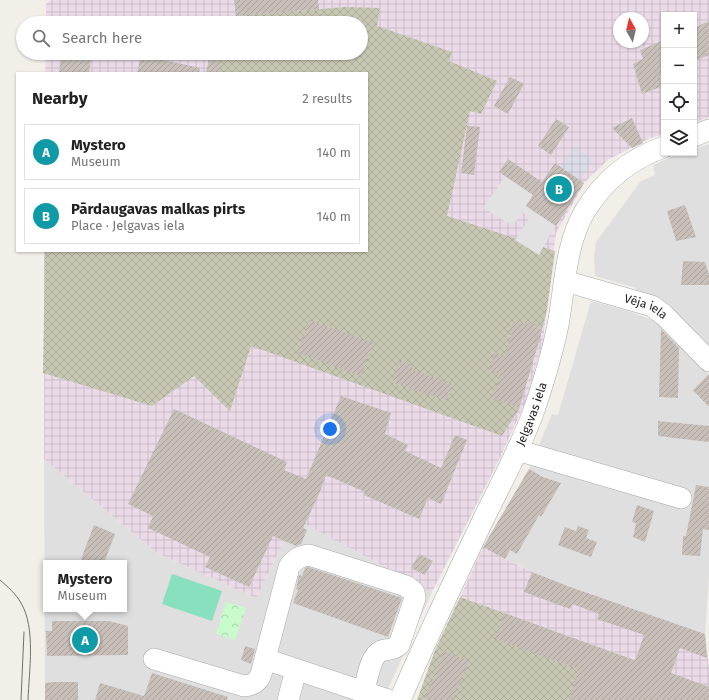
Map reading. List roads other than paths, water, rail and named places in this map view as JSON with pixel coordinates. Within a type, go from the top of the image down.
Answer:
[{"type":"street","points":[[697,135],[709,130]]},
{"type":"street","name":"Jelgavas iela","points":[[400,700],[424,642],[518,448],[532,415],[549,365],[558,324],[568,256],[573,236],[585,212],[599,192],[617,173],[628,164],[650,152],[661,148]]},
{"type":"street","name":"Vēja iela","points":[[565,281],[652,306],[664,315],[709,361]]},
{"type":"street","points":[[518,448],[526,453],[681,498]]},
{"type":"street","points":[[154,659],[244,686],[252,685],[259,680],[289,567],[294,560],[309,554],[406,586],[414,592],[415,598],[399,645],[394,649],[382,651],[373,659],[364,691]]},
{"type":"street","points":[[265,659],[388,700]]},
{"type":"street","points":[[288,700],[296,670]]},
{"type":"tram line","points":[[0,580],[12,591],[21,603],[26,613],[29,625],[30,663],[28,700]]},
{"type":"tram line","points":[[21,700],[24,632]]},
{"type":"place","name":"Pārdaugavas malkas pirts","points":[[559,189]]},
{"type":"place","name":"Mystero","points":[[85,640]]}]
